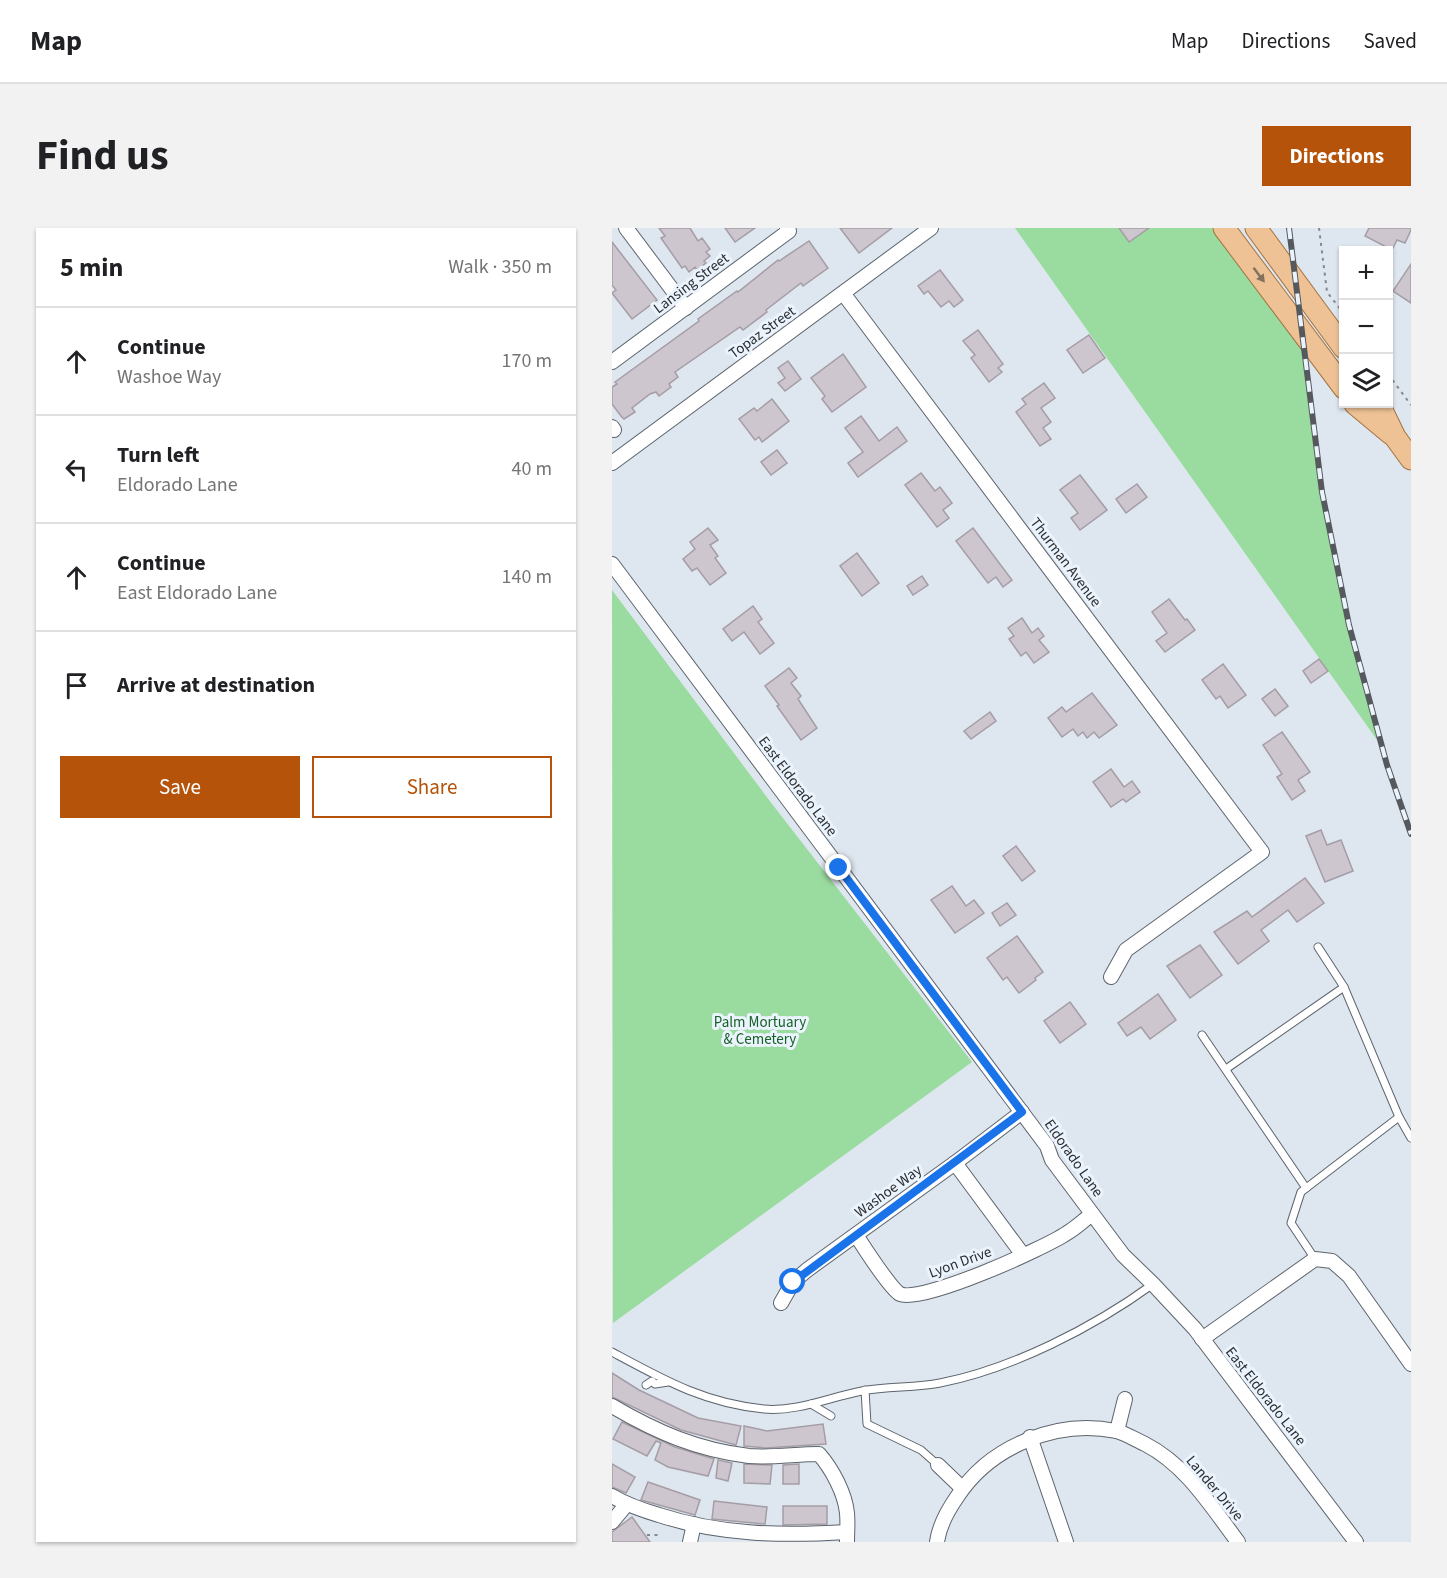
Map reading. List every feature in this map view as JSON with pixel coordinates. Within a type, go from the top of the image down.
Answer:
[{"type":"main road","points":[[1224,228],[1339,381]]},
{"type":"main road","points":[[1256,228],[1339,341]]},
{"type":"main road","points":[[1360,408],[1395,437]]},
{"type":"main road","points":[[1381,408],[1395,437],[1411,459]]},
{"type":"street","points":[[626,228],[686,308]]},
{"type":"street","name":"Topaz Street","points":[[612,463],[931,228]]},
{"type":"street","name":"Lansing Street","points":[[612,362],[788,229]]},
{"type":"street","name":"Thurman Avenue","points":[[843,293],[1262,852],[1126,950],[1111,977]]},
{"type":"street","name":"East Eldorado Lane","points":[[612,564],[980,1056]]},
{"type":"street","name":"Eldorado Lane","points":[[980,1056],[1047,1146],[1052,1160],[1092,1214],[1123,1255],[1148,1280]]},
{"type":"street","name":"Washoe Way","points":[[781,1303],[793,1282],[1022,1112]]},
{"type":"street","points":[[955,1163],[1023,1255]]},
{"type":"street","name":"Lyon Drive","points":[[856,1235],[890,1284],[900,1294],[921,1293],[957,1282],[1023,1255],[1066,1234],[1092,1214]]},
{"type":"street","points":[[1202,1340],[1315,1259],[1332,1261],[1348,1276],[1411,1364]]},
{"type":"street","name":"East Eldorado Lane","points":[[1148,1280],[1195,1329],[1240,1390],[1260,1412],[1356,1542]]},
{"type":"street","points":[[1117,1431],[1125,1399]]},
{"type":"street","points":[[612,1406],[637,1421],[697,1446],[751,1456],[819,1454],[827,1464],[845,1503],[847,1537],[739,1537],[626,1505],[612,1496]]},
{"type":"street","name":"Lander Drive","points":[[937,1542],[948,1510],[976,1472],[1000,1453],[1030,1437],[1073,1429],[1117,1431],[1147,1445],[1174,1463],[1196,1485],[1238,1542]]},
{"type":"street","points":[[1030,1437],[1066,1542]]},
{"type":"street","points":[[938,1465],[962,1488]]},
{"type":"street","points":[[612,1522],[626,1505]]},
{"type":"street","points":[[690,1542],[694,1524]]},
{"type":"lane","points":[[1318,947],[1344,987],[1399,1117],[1411,1138]]},
{"type":"lane","points":[[1226,1069],[1344,987]]},
{"type":"lane","points":[[1202,1035],[1306,1188]]},
{"type":"lane","points":[[1315,1259],[1291,1223],[1300,1192],[1399,1117]]},
{"type":"lane","points":[[612,1352],[651,1381],[668,1382],[713,1400],[767,1413],[865,1390],[939,1383],[1009,1362],[1089,1326],[1110,1314],[1148,1280]]},
{"type":"lane","points":[[865,1390],[867,1424],[921,1450],[938,1465]]},
{"type":"lane","points":[[812,1404],[831,1416]]},
{"type":"path","points":[[1319,228],[1327,292],[1339,308]]},
{"type":"path","points":[[1393,380],[1411,405]]},
{"type":"path","points":[[647,1535],[660,1535]]},
{"type":"green space","points":[[1015,228],[1232,228],[1302,334],[1322,492],[1349,625],[1382,747]]},
{"type":"green space","name":"Palm Mortuary & Cemetery","points":[[612,590],[769,800],[972,1062],[613,1323]]},
{"type":"building","points":[[659,228],[690,228],[698,241],[702,238],[710,249],[706,252],[710,256],[704,261],[706,263],[697,270],[695,267],[689,272],[685,266],[682,268],[661,238],[665,236]]},
{"type":"building","points":[[725,228],[755,228],[735,242]]},
{"type":"building","points":[[840,228],[892,228],[859,253]]},
{"type":"building","points":[[1119,228],[1149,228],[1129,242]]},
{"type":"building","points":[[1369,228],[1411,228],[1405,243],[1397,240],[1393,248],[1393,246],[1384,246],[1365,236]]},
{"type":"building","points":[[809,241],[828,268],[803,286],[801,283],[743,330],[740,327],[675,372],[678,377],[669,384],[671,387],[659,396],[656,392],[650,394],[632,408],[635,412],[624,419],[621,416],[612,404],[612,387],[617,384],[615,382],[778,260]]},
{"type":"building","points":[[612,242],[657,300],[632,319],[612,293],[616,290],[612,285]]},
{"type":"building","points":[[1411,264],[1411,303],[1393,291]]},
{"type":"building","points":[[940,270],[963,300],[954,307],[949,301],[941,307],[928,291],[924,294],[918,286]]},
{"type":"building","points":[[978,330],[1003,364],[998,368],[1002,372],[989,382],[971,358],[975,355],[963,341]]},
{"type":"building","points":[[1089,335],[1105,358],[1083,373],[1067,350]]},
{"type":"building","points":[[843,354],[866,387],[832,412],[822,399],[825,396],[811,378]]},
{"type":"building","points":[[788,361],[801,379],[785,391],[778,383],[785,378],[778,368]]},
{"type":"building","points":[[1044,383],[1055,398],[1041,408],[1051,422],[1043,428],[1051,439],[1040,446],[1016,412],[1026,404],[1022,399]]},
{"type":"building","points":[[772,399],[789,421],[762,442],[759,437],[755,440],[739,419],[754,408],[757,411]]},
{"type":"building","points":[[861,416],[879,441],[897,427],[907,441],[858,477],[848,463],[863,452],[845,428]]},
{"type":"building","points":[[777,450],[787,463],[771,475],[761,462]]},
{"type":"building","points":[[921,473],[935,491],[940,487],[952,503],[943,510],[949,518],[937,527],[905,485]]},
{"type":"building","points":[[1080,475],[1107,510],[1080,530],[1071,518],[1078,513],[1060,490]]},
{"type":"building","points":[[1137,484],[1147,497],[1126,513],[1116,499]]},
{"type":"building","points":[[708,528],[718,540],[710,545],[718,556],[715,558],[726,573],[710,585],[697,568],[692,571],[683,559],[695,549],[690,542]]},
{"type":"building","points":[[973,528],[1012,580],[1003,587],[996,577],[988,583],[956,541]]},
{"type":"building","points":[[857,553],[879,583],[862,596],[840,566]]},
{"type":"building","points":[[922,576],[928,585],[913,595],[907,586]]},
{"type":"building","points":[[1169,599],[1195,630],[1165,652],[1156,641],[1167,633],[1152,612]]},
{"type":"building","points":[[753,606],[762,619],[758,622],[774,643],[760,654],[744,632],[732,641],[723,629]]},
{"type":"building","points":[[1022,618],[1032,633],[1038,628],[1044,636],[1039,640],[1049,652],[1034,663],[1026,652],[1021,656],[1009,639],[1014,636],[1008,628]]},
{"type":"building","points":[[1319,659],[1328,671],[1311,683],[1303,671]]},
{"type":"building","points":[[1223,664],[1246,695],[1228,708],[1220,696],[1216,699],[1202,680]]},
{"type":"building","points":[[789,668],[797,678],[791,683],[801,696],[798,699],[817,728],[801,740],[765,686]]},
{"type":"building","points":[[1275,689],[1288,706],[1275,716],[1262,699]]},
{"type":"building","points":[[1092,693],[1117,725],[1099,738],[1094,732],[1087,738],[1083,732],[1078,736],[1073,729],[1062,737],[1048,718],[1062,707],[1066,712]]},
{"type":"building","points":[[990,712],[996,721],[971,739],[964,731]]},
{"type":"building","points":[[1282,732],[1310,772],[1298,780],[1305,791],[1292,800],[1277,777],[1282,774],[1263,745]]},
{"type":"building","points":[[1111,769],[1124,787],[1132,781],[1140,792],[1126,802],[1123,799],[1111,807],[1093,782]]},
{"type":"building","points":[[1321,830],[1327,845],[1341,840],[1353,871],[1325,882],[1306,836]]},
{"type":"building","points":[[1016,846],[1035,871],[1022,881],[1003,856]]},
{"type":"building","points":[[1305,878],[1324,903],[1297,922],[1288,910],[1261,930],[1269,941],[1238,964],[1214,932],[1247,911],[1252,917]]},
{"type":"building","points":[[952,886],[966,906],[974,900],[984,913],[955,933],[931,900]]},
{"type":"building","points":[[1007,903],[1016,915],[1000,926],[992,913]]},
{"type":"building","points":[[1017,936],[1043,972],[1019,993],[1007,977],[1003,980],[987,958]]},
{"type":"building","points":[[1200,945],[1222,975],[1190,998],[1167,966]]},
{"type":"building","points":[[1158,994],[1176,1020],[1150,1039],[1141,1027],[1127,1036],[1118,1023]]},
{"type":"building","points":[[1070,1002],[1086,1024],[1060,1043],[1044,1021]]},
{"type":"building","points":[[612,1373],[639,1390],[698,1418],[741,1426],[736,1445],[681,1430],[612,1397]]},
{"type":"building","points":[[622,1422],[675,1447],[714,1459],[708,1476],[668,1467],[655,1460],[661,1443],[656,1441],[647,1456],[613,1439]]},
{"type":"building","points":[[823,1424],[826,1444],[766,1448],[744,1446],[744,1426],[767,1431]]},
{"type":"building","points":[[718,1460],[732,1463],[728,1481],[716,1478]]},
{"type":"building","points":[[612,1464],[635,1477],[626,1493],[612,1487]]},
{"type":"building","points":[[744,1464],[772,1465],[770,1484],[744,1483]]},
{"type":"building","points":[[799,1464],[799,1484],[783,1484],[783,1465]]},
{"type":"building","points":[[648,1482],[700,1500],[695,1515],[641,1500]]},
{"type":"building","points":[[714,1501],[767,1507],[765,1524],[712,1519]]},
{"type":"building","points":[[783,1506],[827,1506],[827,1524],[783,1525]]},
{"type":"building","points":[[632,1517],[650,1542],[612,1542],[612,1532]]},
{"type":"railway","points":[[1289,228],[1322,492],[1349,625],[1387,765],[1411,834]]},
{"type":"route","points":[[793,1282],[1022,1112],[839,868]]}]
